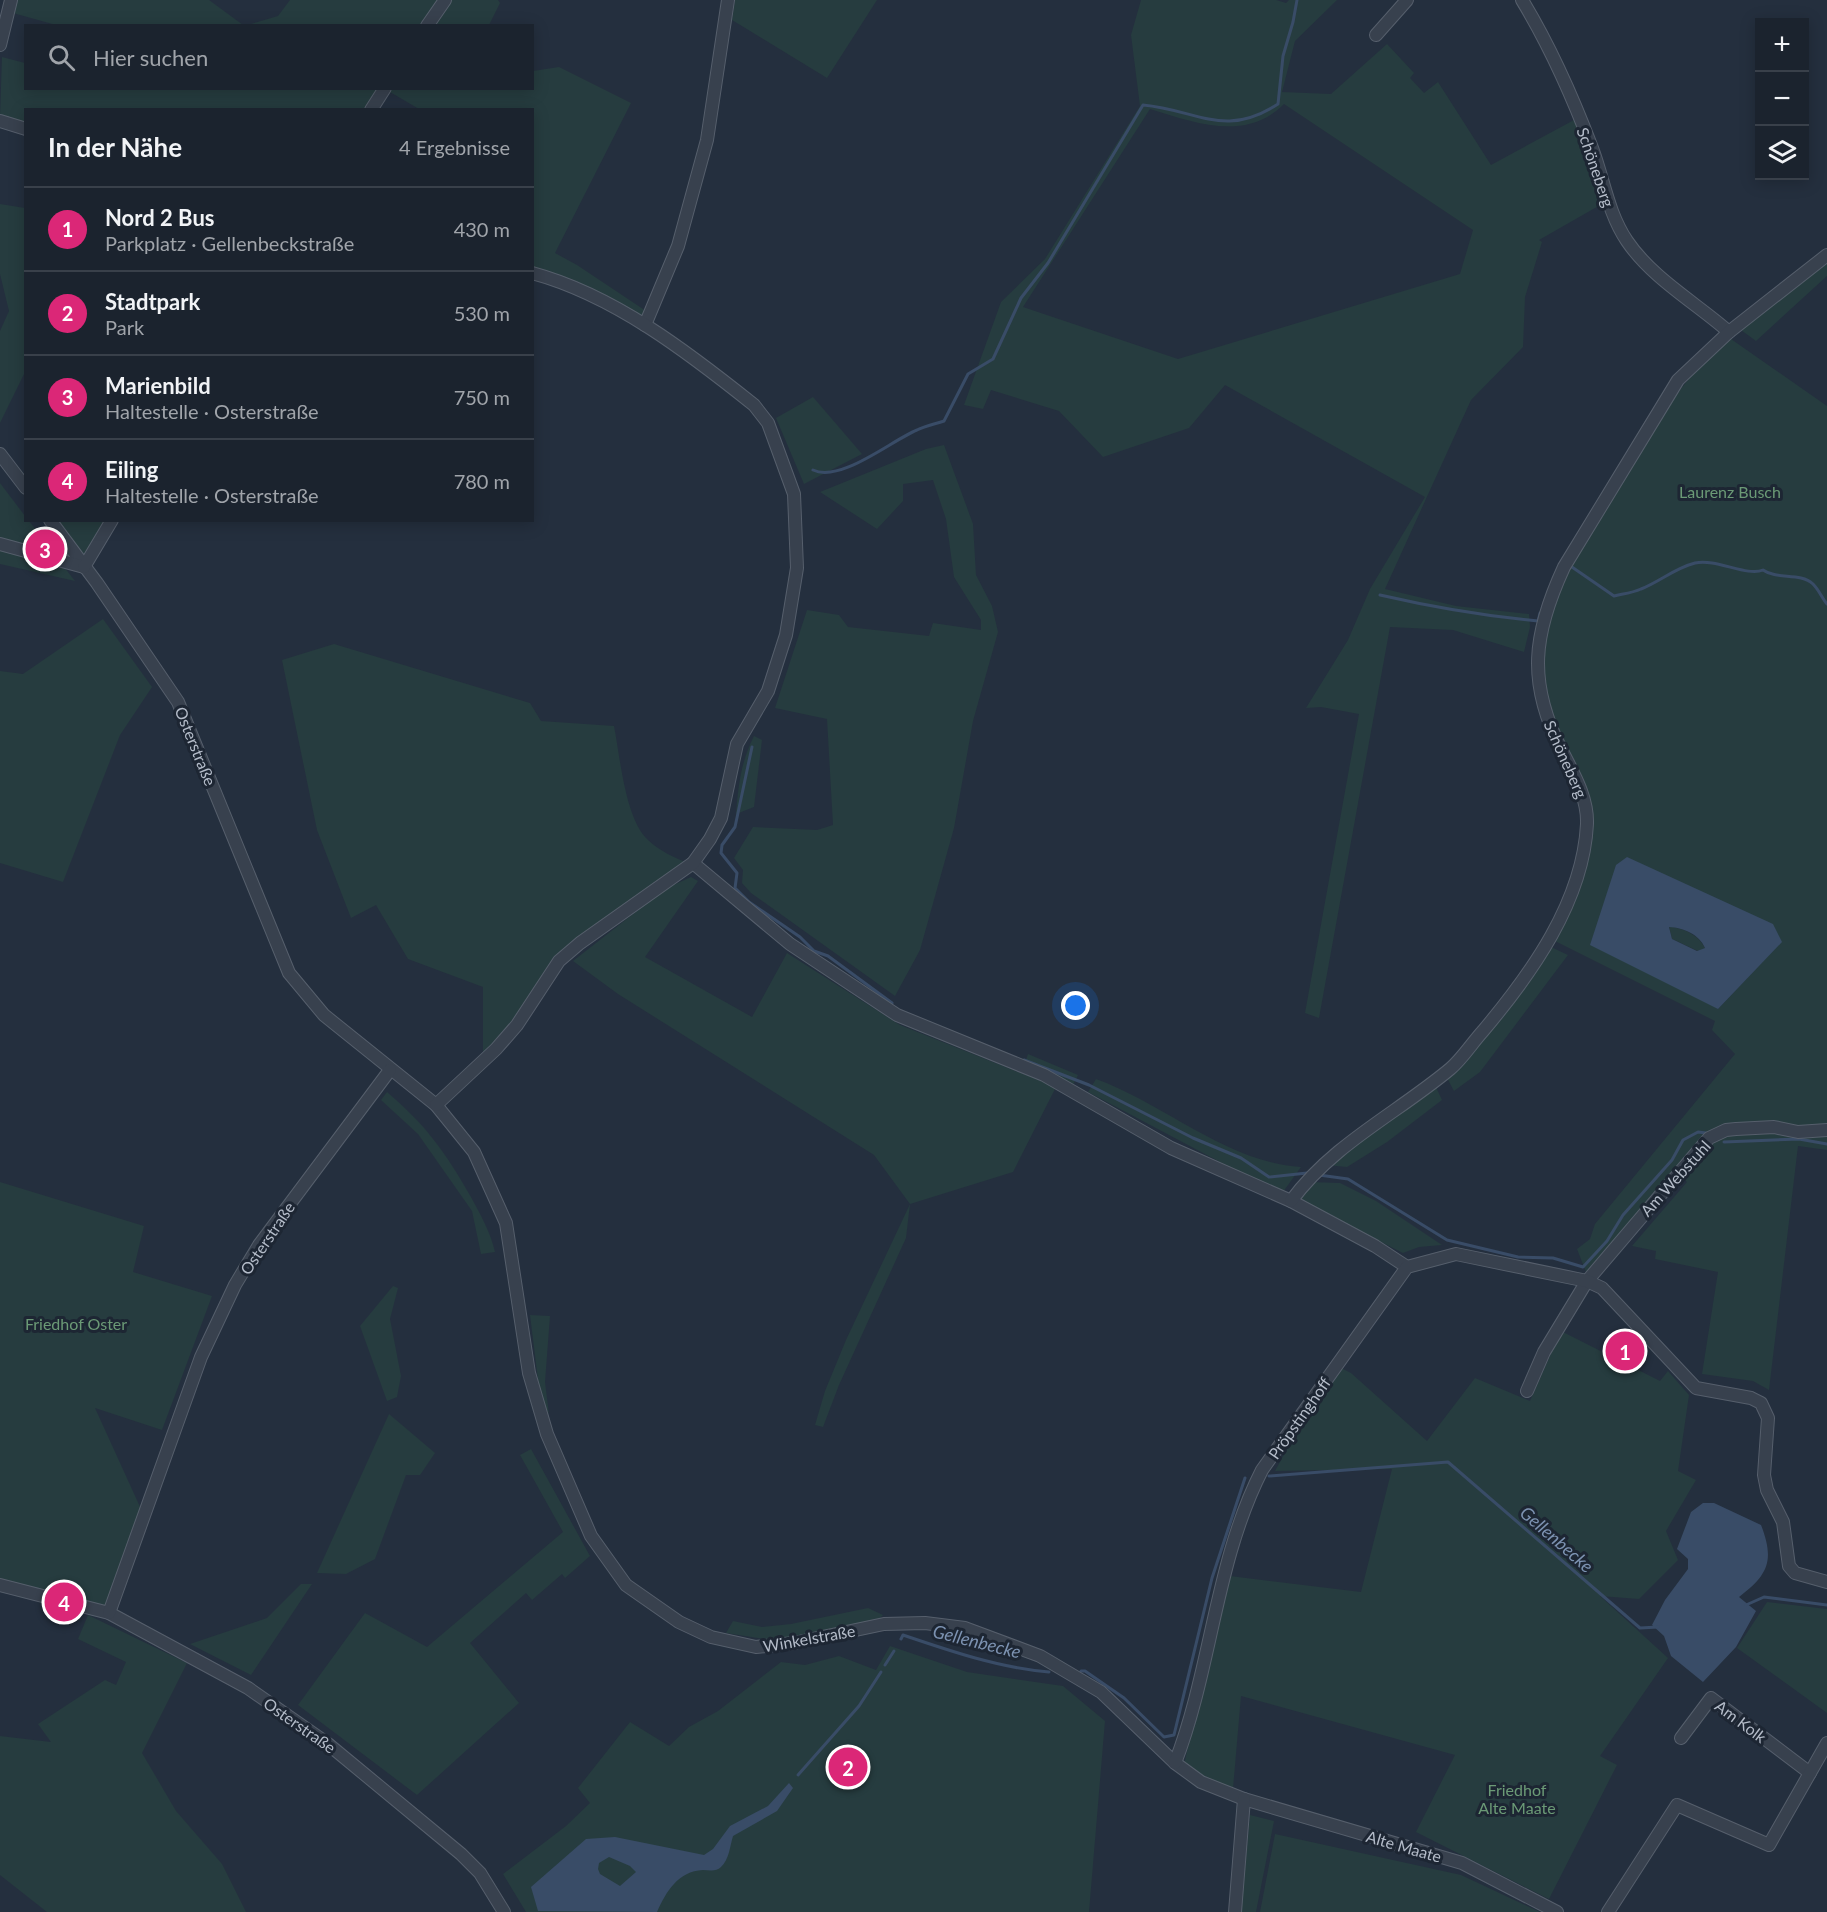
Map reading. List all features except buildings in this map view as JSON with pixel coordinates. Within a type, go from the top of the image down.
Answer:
[{"type":"street","points":[[0,45],[11,0]]},
{"type":"street","points":[[428,24],[445,0]]},
{"type":"street","points":[[645,325],[678,246],[707,140],[728,0]]},
{"type":"street","points":[[1376,35],[1407,0]]},
{"type":"street","name":"Schöneberg","points":[[1522,0],[1563,81],[1592,150],[1609,207],[1627,241],[1642,260],[1729,332]]},
{"type":"street","points":[[372,108],[384,90]]},
{"type":"street","points":[[0,121],[24,128]]},
{"type":"street","name":"Schöneberg","points":[[1291,1201],[1304,1184],[1342,1146],[1452,1068],[1495,1017],[1549,942],[1560,922],[1576,875],[1587,827],[1587,806],[1554,736],[1539,695],[1536,666],[1552,591],[1564,567],[1678,380],[1729,332],[1827,255]]},
{"type":"street","points":[[435,1105],[496,1049],[517,1025],[559,961],[580,943],[693,863],[710,839],[721,818],[737,744],[768,691],[786,635],[797,568],[794,494],[768,423],[754,405],[645,325],[567,284],[534,274]]},
{"type":"street","points":[[0,454],[24,485]]},
{"type":"street","name":"Osterstraße","points":[[51,522],[178,702],[289,973],[324,1015],[390,1070],[260,1245],[235,1285],[201,1358],[109,1613],[248,1688],[328,1744],[461,1854],[480,1873],[504,1912]]},
{"type":"street","points":[[0,544],[84,567],[111,522]]},
{"type":"street","points":[[693,863],[790,944],[897,1015],[1044,1075],[1172,1148],[1291,1201],[1375,1246],[1407,1268],[1456,1254],[1587,1281],[1602,1288],[1696,1388],[1751,1398],[1761,1403],[1768,1418],[1764,1476],[1767,1490],[1784,1522],[1789,1566],[1795,1574],[1827,1582]]},
{"type":"street","name":"Winkelstraße","points":[[390,1070],[435,1105],[474,1152],[506,1223],[529,1373],[547,1434],[591,1536],[626,1585],[679,1622],[711,1637],[756,1647],[794,1643],[884,1624],[925,1623],[965,1628],[1040,1656],[1101,1692],[1175,1762],[1202,1782],[1244,1799]]},
{"type":"street","name":"Am Webstuhl","points":[[1527,1392],[1544,1352],[1587,1281],[1709,1138],[1726,1130],[1737,1129],[1774,1127],[1798,1132],[1827,1130]]},
{"type":"street","name":"Pröpstinghoff","points":[[1175,1762],[1188,1730],[1223,1580],[1245,1503],[1262,1470],[1407,1268]]},
{"type":"street","points":[[0,1585],[109,1613]]},
{"type":"street","name":"Am Kolk","points":[[1681,1738],[1711,1698],[1810,1773]]},
{"type":"street","points":[[1608,1912],[1677,1805],[1769,1845],[1827,1743]]},
{"type":"street","points":[[1235,1912],[1244,1799]]},
{"type":"street","name":"Alte Maate","points":[[1244,1799],[1462,1863],[1557,1912]]},
{"type":"green space","points":[[16,0],[209,0],[242,24],[52,24],[13,13]]},
{"type":"green space","points":[[290,0],[438,0],[422,24],[251,24],[278,16]]},
{"type":"green space","points":[[452,0],[498,0],[500,3],[490,24],[435,24]]},
{"type":"green space","points":[[735,0],[877,0],[827,78],[732,20]]},
{"type":"green space","points":[[1141,0],[1276,0],[1286,3],[1289,0],[1337,0],[1295,41],[1282,92],[1331,94],[1387,44],[1414,73],[1410,78],[1424,93],[1438,82],[1491,165],[1574,120],[1588,151],[1602,204],[1539,240],[1542,242],[1525,297],[1523,347],[1471,400],[1385,589],[1456,606],[1529,614],[1530,627],[1524,652],[1453,630],[1390,627],[1319,1018],[1305,1013],[1359,714],[1321,707],[1306,708],[1348,640],[1370,589],[1425,497],[1225,385],[1189,428],[1103,457],[1059,411],[991,390],[983,409],[964,405],[1001,302],[1045,259],[1140,106],[1131,35]],"holes":[[[1284,104],[1473,230],[1460,274],[1178,359],[1023,307],[1150,109],[1202,124],[1237,126],[1253,123],[1269,116]]]},
{"type":"green space","points":[[2,57],[24,63],[24,90],[378,90],[366,108],[24,108],[24,124],[0,117]]},
{"type":"green space","points":[[559,67],[631,103],[555,253],[646,311],[642,319],[534,269],[534,108],[417,108],[390,92],[391,90],[534,90],[534,71]]},
{"type":"green space","points":[[0,204],[24,208],[24,374],[0,423],[0,331],[9,311],[0,274]]},
{"type":"green space","points":[[1827,261],[1827,276],[1756,341],[1741,330]]},
{"type":"green space","name":"Laurenz Busch","points":[[1731,339],[1827,406],[1827,1126],[1727,1123],[1702,1139],[1586,1272],[1577,1249],[1590,1239],[1595,1224],[1735,1054],[1712,1030],[1715,1021],[1555,941],[1579,885],[1589,841],[1591,819],[1584,781],[1556,728],[1544,695],[1541,664],[1545,634],[1553,605],[1579,549],[1656,424],[1693,374]],"holes":[[[1616,865],[1781,942],[1718,1009]]]},
{"type":"green space","points":[[813,397],[862,454],[804,484],[776,418]]},
{"type":"green space","points":[[944,445],[973,524],[976,575],[992,606],[998,632],[973,721],[954,828],[920,950],[895,996],[751,893],[742,883],[743,870],[734,858],[753,827],[817,830],[833,825],[827,719],[775,708],[807,610],[839,615],[848,627],[929,636],[933,623],[981,630],[981,620],[954,577],[946,519],[933,480],[903,484],[903,501],[877,529],[820,492],[926,449]]},
{"type":"green space","points":[[0,483],[24,515],[24,522],[30,522],[56,555],[0,540]]},
{"type":"green space","points":[[58,522],[104,522],[83,556]]},
{"type":"green space","points":[[0,549],[64,567],[75,581],[0,564]]},
{"type":"green space","points":[[103,619],[152,687],[120,735],[63,882],[0,863],[0,671],[23,674]]},
{"type":"green space","points":[[334,644],[530,703],[541,721],[614,726],[629,803],[640,830],[657,847],[688,863],[580,939],[515,1024],[483,1056],[483,987],[408,959],[376,905],[351,918],[317,830],[282,660]]},
{"type":"green space","points":[[754,736],[762,740],[754,807],[736,814],[741,774]]},
{"type":"green space","points":[[691,877],[698,881],[645,957],[752,1017],[787,953],[900,1025],[1056,1087],[1013,1172],[910,1204],[874,1155],[618,994],[573,961],[665,889]]},
{"type":"green space","points":[[1669,926],[1690,933],[1699,939],[1705,948],[1698,951],[1672,939]]},
{"type":"green space","points":[[1551,947],[1568,955],[1480,1072],[1454,1091],[1446,1076],[1483,1041]]},
{"type":"green space","points":[[1028,1054],[1078,1075],[1073,1085],[1025,1063]]},
{"type":"green space","points":[[1096,1079],[1147,1103],[1221,1144],[1273,1163],[1301,1167],[1283,1192],[1237,1171],[1088,1092]]},
{"type":"green space","points":[[1435,1085],[1442,1100],[1387,1142],[1347,1167],[1326,1165]]},
{"type":"green space","points":[[387,1092],[413,1116],[444,1153],[478,1210],[495,1252],[481,1254],[472,1211],[418,1134],[381,1100]]},
{"type":"green space","points":[[1772,1132],[1827,1135],[1827,1150],[1798,1146],[1769,1390],[1753,1381],[1702,1374],[1718,1272],[1655,1259],[1656,1251],[1632,1246],[1687,1182],[1681,1177],[1711,1144],[1729,1133]]},
{"type":"green space","name":"Friedhof Oster","points":[[0,1182],[144,1226],[133,1272],[212,1296],[162,1430],[95,1408],[141,1509],[105,1607],[0,1580]]},
{"type":"green space","points":[[1309,1182],[1340,1183],[1376,1201],[1442,1245],[1419,1247],[1403,1253],[1296,1199]]},
{"type":"green space","points":[[910,1204],[906,1238],[839,1385],[823,1427],[815,1425],[825,1391],[846,1340]]},
{"type":"green space","points":[[393,1286],[398,1288],[390,1319],[401,1376],[397,1397],[387,1401],[360,1326]]},
{"type":"green space","points":[[530,1315],[550,1316],[545,1382],[549,1414],[540,1396]]},
{"type":"green space","name":"Friedhof Alte Maate","points":[[1561,1331],[1660,1381],[1668,1371],[1689,1395],[1678,1471],[1696,1480],[1666,1531],[1678,1560],[1639,1599],[1600,1596],[1668,1658],[1600,1756],[1617,1765],[1549,1899],[1416,1832],[1455,1755],[1241,1696],[1233,1789],[1200,1777],[1184,1764],[1230,1576],[1361,1592],[1392,1469],[1275,1471],[1293,1438],[1341,1368],[1351,1373],[1427,1441],[1475,1378],[1530,1401]]},
{"type":"green space","points":[[389,1414],[435,1453],[420,1475],[406,1475],[375,1559],[346,1574],[317,1573]]},
{"type":"green space","points":[[531,1449],[590,1556],[565,1578],[562,1574],[532,1600],[526,1593],[470,1643],[519,1703],[417,1795],[298,1705],[365,1613],[427,1647],[563,1532],[520,1455]]},
{"type":"green space","points":[[301,1584],[312,1584],[251,1675],[190,1644],[267,1618]]},
{"type":"green space","points":[[1767,1602],[1827,1609],[1827,1713],[1737,1648]]},
{"type":"green space","points":[[868,1608],[883,1615],[877,1621],[771,1640],[726,1633],[733,1621],[762,1627],[791,1624]]},
{"type":"green space","points":[[88,1615],[187,1663],[142,1753],[176,1811],[222,1864],[246,1912],[47,1912],[0,1875],[0,1736],[51,1742],[38,1724],[105,1680],[116,1685],[126,1662],[78,1639]]},
{"type":"green space","points":[[890,1646],[967,1672],[1063,1686],[1105,1721],[1089,1912],[526,1912],[503,1874],[566,1826],[590,1803],[578,1788],[630,1722],[669,1746],[689,1727],[718,1711],[781,1662],[805,1665],[839,1656],[876,1670]]},
{"type":"green space","points":[[1250,1815],[1274,1821],[1256,1912],[1241,1912]]},
{"type":"green space","points":[[1275,1834],[1461,1875],[1540,1912],[1260,1912]]},
{"type":"water","points":[[1627,857],[1773,924],[1782,942],[1718,1009],[1590,945],[1616,865]],"holes":[[[1669,927],[1695,935],[1705,948],[1697,951],[1672,939]]]},
{"type":"water","points":[[1703,1503],[1714,1503],[1761,1525],[1768,1548],[1768,1558],[1757,1582],[1739,1597],[1756,1611],[1736,1647],[1703,1682],[1671,1656],[1664,1636],[1652,1625],[1665,1600],[1688,1569],[1688,1559],[1677,1549],[1691,1512]]},
{"type":"water","points":[[789,1783],[793,1788],[777,1811],[733,1836],[728,1857],[719,1869],[694,1871],[680,1878],[664,1897],[657,1912],[538,1911],[531,1887],[586,1839],[615,1837],[704,1855],[713,1849],[730,1826],[768,1806]],"holes":[[[609,1857],[630,1866],[636,1872],[620,1886],[600,1874],[598,1869],[599,1863]]]},
{"type":"waterway","points":[[813,470],[838,471],[852,466],[917,430],[944,421],[968,374],[993,359],[1021,298],[1048,263],[1143,105],[1211,120],[1226,121],[1242,120],[1278,104],[1283,56],[1297,0]]},
{"type":"waterway","points":[[1569,565],[1614,596],[1641,589],[1695,563],[1712,563],[1756,572],[1763,570],[1775,575],[1808,580],[1827,604]]},
{"type":"waterway","points":[[1380,595],[1458,611],[1518,619],[1538,621],[1540,613]]},
{"type":"waterway","points":[[752,747],[735,827],[722,845],[721,853],[737,873],[735,888],[749,902],[800,937],[814,951],[828,956],[892,1003]]},
{"type":"waterway","points":[[1024,1060],[1089,1085],[1193,1138],[1241,1158],[1269,1177],[1307,1173]]},
{"type":"waterway","points":[[1319,1175],[1348,1179],[1447,1240],[1518,1257],[1553,1258],[1583,1267],[1607,1241],[1623,1215],[1672,1160],[1683,1140],[1698,1132],[1706,1133]]},
{"type":"waterway","points":[[1724,1142],[1799,1139],[1827,1144]]},
{"type":"waterway","name":"Gellenbecke","points":[[1269,1476],[1448,1462],[1640,1628],[1658,1627]]},
{"type":"waterway","name":"Gellenbecke","points":[[1081,1671],[1085,1671],[1124,1698],[1164,1737],[1174,1735],[1212,1578],[1245,1478]]},
{"type":"waterway","name":"Gellenbecke","points":[[1746,1605],[1764,1597],[1827,1605]]},
{"type":"waterway","name":"Gellenbecke","points":[[901,1639],[903,1635],[994,1663],[1049,1672]]},
{"type":"waterway","name":"Gellenbecke","points":[[885,1665],[894,1651]]},
{"type":"waterway","name":"Gellenbecke","points":[[798,1775],[859,1706],[881,1672]]},
{"type":"place","name":"Marienbild","points":[[45,549]]},
{"type":"place","name":"Nord 2 Bus","points":[[1625,1351]]},
{"type":"place","name":"Eiling","points":[[64,1602]]},
{"type":"place","name":"Stadtpark","points":[[848,1767]]}]
